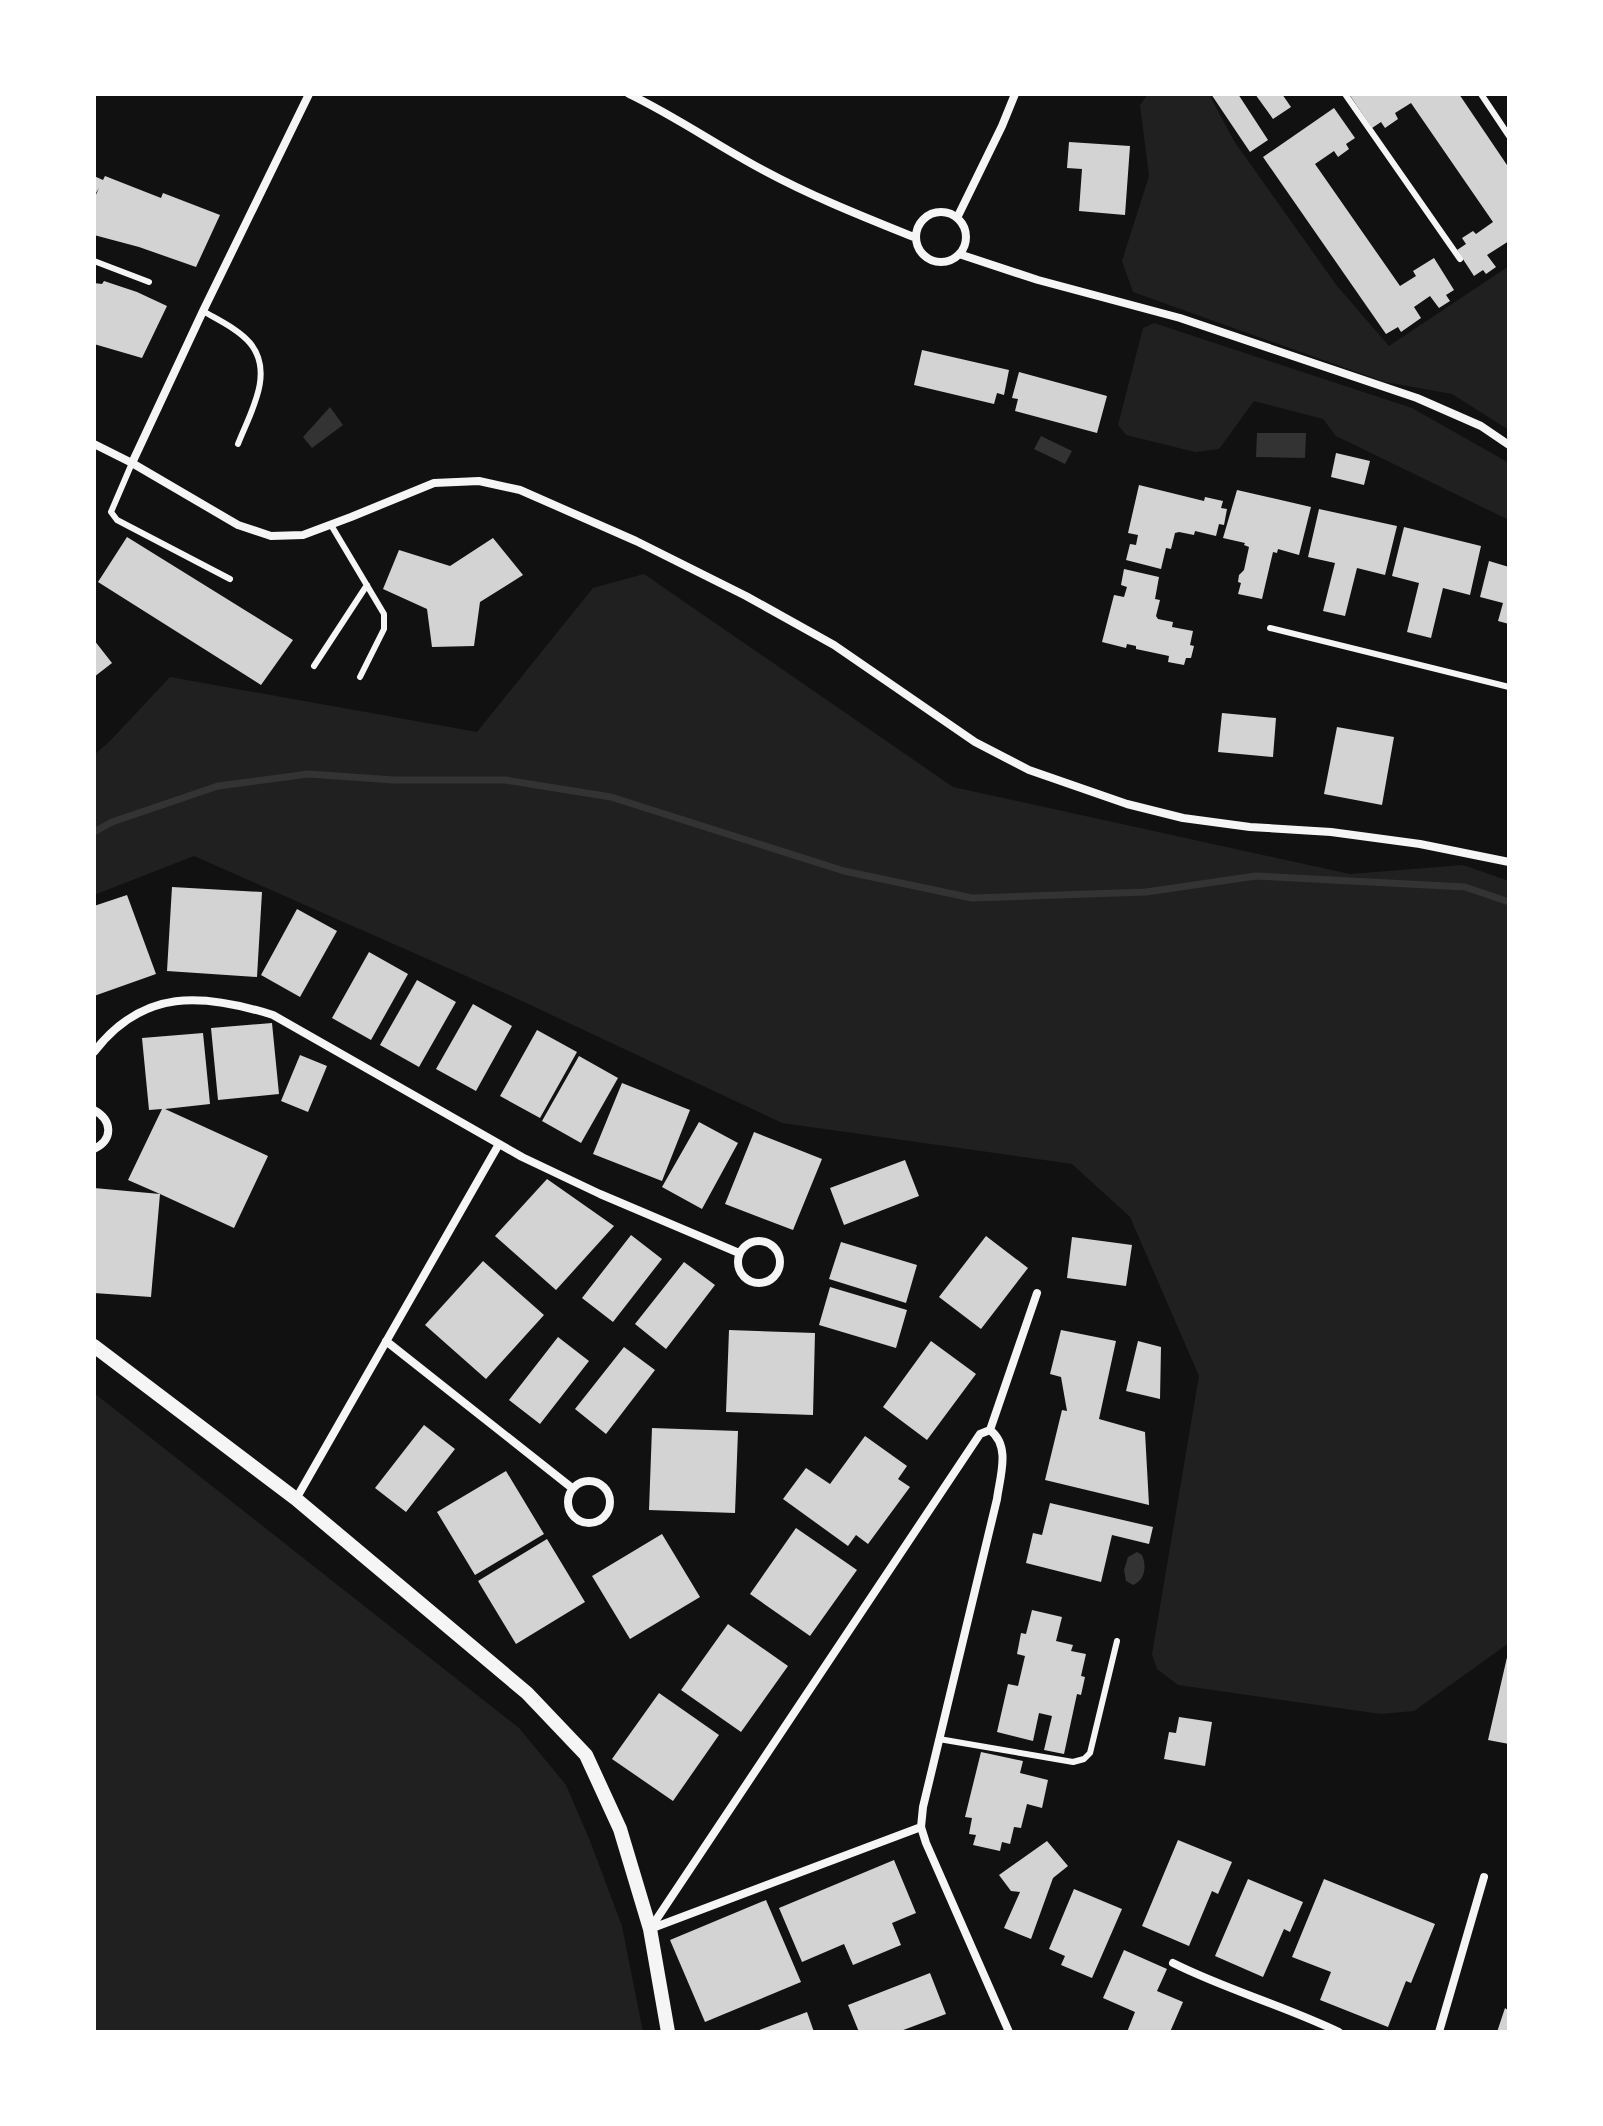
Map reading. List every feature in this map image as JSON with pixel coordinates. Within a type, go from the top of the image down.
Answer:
[{"type":"street","points":[[132,463],[309,94]]},
{"type":"street","points":[[629,94],[826,202],[916,238]]},
{"type":"street","points":[[957,218],[1015,94]]},
{"type":"street","points":[[942,211],[957,218],[966,240],[959,254],[936,261],[922,253],[916,230],[926,216],[942,211]]},
{"type":"street","points":[[959,254],[1038,280],[1180,318],[1417,398],[1481,426],[1509,445]]},
{"type":"street","points":[[94,444],[238,525],[271,536],[303,535],[434,483],[479,481],[520,490],[636,541],[759,603],[834,645],[975,742],[1029,770],[1127,804],[1183,818],[1420,844],[1509,862]]},
{"type":"street","points":[[94,1052],[129,1018],[154,1006],[180,1000],[238,1004],[273,1015],[499,1144],[600,1194],[739,1253]]},
{"type":"street","points":[[94,1110],[105,1118],[109,1128],[106,1139],[99,1148],[94,1149]]},
{"type":"street","points":[[296,1499],[499,1144]]},
{"type":"street","points":[[756,1240],[767,1242],[776,1249],[781,1260],[779,1270],[772,1279],[762,1283],[750,1281],[742,1275],[738,1264],[739,1253],[756,1240]]},
{"type":"street","points":[[650,1929],[980,1434],[990,1430],[1037,1293]]},
{"type":"street","points":[[386,1341],[572,1488]]},
{"type":"street","points":[[94,1346],[296,1499],[527,1693],[586,1755],[620,1829],[650,1929],[668,2032]]},
{"type":"street","points":[[990,1430],[999,1437],[1003,1454],[997,1499],[923,1807],[921,1827],[1009,2032]]},
{"type":"street","points":[[593,1480],[603,1485],[611,1505],[606,1515],[597,1522],[586,1523],[576,1518],[569,1509],[568,1498],[572,1488],[581,1482],[593,1480]]},
{"type":"street","points":[[650,1929],[921,1827]]},
{"type":"street","points":[[1439,2032],[1484,1877]]},
{"type":"street","points":[[1173,1963],[1339,2032]]},
{"type":"lane","points":[[1345,94],[1460,259]]},
{"type":"lane","points":[[1481,94],[1509,136]]},
{"type":"lane","points":[[94,261],[149,282]]},
{"type":"lane","points":[[203,311],[250,344],[260,362],[261,385],[238,444]]},
{"type":"lane","points":[[132,463],[111,512],[117,520],[230,579]]},
{"type":"lane","points":[[331,525],[384,614],[384,629],[360,677]]},
{"type":"lane","points":[[314,666],[367,585]]},
{"type":"lane","points":[[1270,628],[1509,687]]},
{"type":"lane","points":[[939,1739],[1073,1762],[1084,1759],[1090,1753],[1117,1641]]},
{"type":"shaded area","points":[[1148,94],[1209,94],[1234,141],[1337,286],[1389,346],[1509,266],[1509,430],[1452,394],[1385,382],[1133,292],[1122,261],[1149,176],[1140,105]]},
{"type":"shaded area","points":[[1154,323],[1412,408],[1509,463],[1509,520],[1336,436],[1323,419],[1254,401],[1219,449],[1195,452],[1126,435],[1118,425],[1143,328]]},
{"type":"shaded area","points":[[330,407],[343,425],[312,448],[303,437]]},
{"type":"shaded area","points":[[1257,433],[1306,433],[1305,458],[1256,457]]},
{"type":"shaded area","points":[[1041,436],[1072,451],[1065,464],[1034,449]]},
{"type":"shaded area","points":[[644,574],[953,787],[1350,874],[1463,865],[1509,881],[1509,1643],[1414,1711],[1381,1714],[1178,1685],[1157,1669],[1152,1654],[1199,1376],[1130,1217],[1072,1164],[782,1123],[509,995],[194,856],[94,895],[94,755],[170,677],[477,732],[593,588]]},
{"type":"shaded area","points":[[94,1393],[519,1728],[566,1785],[590,1841],[622,1926],[643,2032],[94,2032]]},
{"type":"shaded area","points":[[1137,1552],[1142,1555],[1145,1568],[1140,1580],[1133,1585],[1126,1581],[1124,1570],[1128,1557]]},
{"type":"building","points":[[1211,94],[1238,94],[1268,140],[1250,152]]},
{"type":"building","points":[[1255,94],[1282,94],[1291,107],[1273,119]]},
{"type":"building","points":[[1349,94],[1459,94],[1509,168],[1509,241],[1487,255],[1496,267],[1486,274],[1483,270],[1474,276],[1457,250],[1466,244],[1462,238],[1473,231],[1476,234],[1493,222],[1411,103],[1395,113],[1398,119],[1385,128],[1381,122],[1372,128]]},
{"type":"building","points":[[1334,108],[1355,138],[1346,144],[1349,149],[1338,157],[1334,151],[1315,164],[1400,286],[1416,276],[1413,271],[1434,258],[1454,290],[1446,295],[1450,301],[1439,308],[1430,296],[1414,307],[1421,318],[1401,332],[1398,327],[1386,334],[1263,157]]},
{"type":"building","points":[[1069,142],[1130,146],[1125,215],[1079,211],[1082,169],[1067,168]]},
{"type":"building","points":[[94,176],[103,180],[105,176],[161,198],[163,193],[220,215],[196,267],[94,235],[94,199],[99,188],[94,196]]},
{"type":"building","points":[[104,281],[167,306],[142,358],[94,344],[94,283],[102,284]]},
{"type":"building","points":[[922,350],[1009,370],[1004,395],[997,393],[994,404],[914,385]]},
{"type":"building","points":[[1019,372],[1107,396],[1097,433],[1015,411],[1018,399],[1012,398]]},
{"type":"building","points":[[1336,453],[1370,461],[1364,485],[1331,477]]},
{"type":"building","points":[[1139,485],[1204,501],[1205,497],[1223,501],[1221,508],[1227,509],[1224,525],[1219,524],[1216,536],[1195,531],[1194,535],[1175,533],[1171,549],[1166,548],[1161,569],[1126,560],[1130,544],[1136,545],[1138,535],[1128,533]]},
{"type":"building","points":[[1237,490],[1311,507],[1299,555],[1278,549],[1277,553],[1273,552],[1262,599],[1238,594],[1241,583],[1238,582],[1239,575],[1244,570],[1249,547],[1245,543],[1223,538]]},
{"type":"building","points":[[1319,509],[1397,526],[1385,575],[1357,568],[1345,616],[1323,611],[1335,563],[1308,557]]},
{"type":"building","points":[[1404,527],[1481,546],[1470,595],[1443,588],[1431,638],[1407,632],[1419,583],[1392,576]]},
{"type":"building","points":[[127,537],[293,640],[261,685],[98,582]]},
{"type":"building","points":[[493,538],[523,575],[480,602],[474,646],[432,647],[427,609],[383,589],[399,550],[450,566]]},
{"type":"building","points":[[1489,561],[1509,567],[1509,624],[1498,621],[1503,603],[1480,597]]},
{"type":"building","points":[[1124,569],[1159,577],[1155,599],[1160,600],[1156,616],[1173,622],[1172,627],[1193,631],[1191,658],[1186,658],[1184,665],[1168,662],[1169,656],[1136,649],[1136,646],[1127,644],[1126,648],[1102,642],[1114,595],[1124,597],[1127,587],[1121,585]]},
{"type":"building","points":[[94,640],[112,663],[94,677]]},
{"type":"building","points":[[1222,713],[1276,718],[1273,757],[1218,752]]},
{"type":"building","points":[[1337,727],[1394,737],[1382,805],[1324,794]]},
{"type":"building","points":[[172,887],[262,892],[257,977],[167,971]]},
{"type":"building","points":[[127,895],[156,974],[94,996],[94,906]]},
{"type":"building","points":[[297,909],[337,931],[300,997],[261,975]]},
{"type":"building","points":[[369,952],[408,974],[371,1040],[332,1018]]},
{"type":"building","points":[[417,980],[456,1002],[419,1067],[380,1045]]},
{"type":"building","points":[[473,1004],[512,1026],[476,1091],[436,1069]]},
{"type":"building","points":[[272,1023],[279,1094],[218,1100],[211,1028]]},
{"type":"building","points":[[537,1030],[577,1052],[540,1118],[500,1096]]},
{"type":"building","points":[[203,1033],[210,1104],[165,1109],[268,1156],[234,1228],[128,1180],[162,1109],[149,1110],[142,1038]]},
{"type":"building","points":[[300,1055],[327,1066],[308,1112],[281,1101]]},
{"type":"building","points":[[579,1056],[618,1078],[581,1143],[542,1121]]},
{"type":"building","points":[[622,1083],[690,1110],[662,1181],[593,1154]]},
{"type":"building","points":[[699,1122],[738,1143],[702,1209],[662,1187]]},
{"type":"building","points":[[754,1132],[822,1159],[793,1230],[725,1204]]},
{"type":"building","points":[[905,1160],[919,1196],[844,1225],[830,1188]]},
{"type":"building","points":[[547,1179],[614,1226],[556,1290],[495,1236]]},
{"type":"building","points":[[94,1188],[160,1194],[151,1297],[94,1293]]},
{"type":"building","points":[[631,1235],[662,1259],[613,1322],[582,1298]]},
{"type":"building","points":[[986,1236],[1028,1268],[981,1329],[939,1297]]},
{"type":"building","points":[[1072,1237],[1132,1245],[1126,1286],[1067,1278]]},
{"type":"building","points":[[841,1242],[917,1265],[906,1303],[829,1279]]},
{"type":"building","points":[[483,1261],[544,1315],[486,1379],[425,1325]]},
{"type":"building","points":[[684,1262],[715,1285],[666,1349],[635,1324]]},
{"type":"building","points":[[830,1287],[907,1310],[896,1348],[819,1325]]},
{"type":"building","points":[[729,1330],[815,1333],[813,1415],[726,1412]]},
{"type":"building","points":[[1061,1330],[1116,1341],[1099,1419],[1145,1432],[1149,1505],[1045,1480],[1062,1410],[1067,1411],[1061,1377],[1050,1374]]},
{"type":"building","points":[[558,1337],[589,1361],[540,1424],[509,1400]]},
{"type":"building","points":[[931,1341],[976,1374],[927,1440],[883,1407]]},
{"type":"building","points":[[1138,1341],[1161,1347],[1160,1399],[1126,1391]]},
{"type":"building","points":[[624,1347],[655,1370],[606,1434],[575,1409]]},
{"type":"building","points":[[424,1425],[455,1449],[406,1512],[375,1488]]},
{"type":"building","points":[[652,1428],[738,1431],[735,1513],[649,1510]]},
{"type":"building","points":[[865,1436],[907,1466],[898,1479],[910,1487],[868,1544],[856,1535],[848,1546],[783,1499],[806,1468],[830,1484]]},
{"type":"building","points":[[506,1471],[544,1534],[475,1575],[437,1512]]},
{"type":"building","points":[[1050,1503],[1153,1527],[1149,1544],[1112,1535],[1101,1582],[1026,1563],[1033,1533],[1042,1535]]},
{"type":"building","points":[[796,1528],[857,1570],[810,1636],[750,1594]]},
{"type":"building","points":[[662,1534],[700,1597],[630,1639],[592,1576]]},
{"type":"building","points":[[547,1539],[585,1602],[516,1644],[478,1581]]},
{"type":"building","points":[[1032,1610],[1062,1617],[1056,1641],[1073,1645],[1071,1651],[1086,1654],[1081,1676],[1085,1677],[1081,1695],[1077,1694],[1064,1754],[1044,1750],[1052,1716],[1039,1713],[1033,1741],[997,1732],[1008,1684],[1018,1686],[1025,1656],[1017,1654],[1021,1633],[1026,1634]]},
{"type":"building","points":[[728,1624],[788,1666],[741,1732],[681,1690]]},
{"type":"building","points":[[1509,1653],[1509,1744],[1488,1740]]},
{"type":"building","points":[[659,1693],[719,1735],[673,1801],[612,1759]]},
{"type":"building","points":[[1179,1717],[1212,1722],[1205,1766],[1164,1759],[1169,1732],[1176,1733]]},
{"type":"building","points":[[981,1752],[1023,1761],[1020,1773],[1048,1780],[1042,1808],[1027,1804],[1021,1828],[1014,1827],[1010,1844],[1002,1842],[1000,1851],[973,1845],[976,1835],[969,1834],[972,1818],[965,1817]]},
{"type":"building","points":[[1178,1840],[1232,1862],[1218,1894],[1212,1891],[1189,1946],[1142,1926]]},
{"type":"building","points":[[1047,1841],[1068,1866],[1053,1878],[1031,1939],[1004,1928],[1020,1892],[1011,1891],[999,1875]]},
{"type":"building","points":[[894,1860],[916,1913],[892,1923],[901,1945],[853,1965],[844,1944],[802,1962],[779,1908]]},
{"type":"building","points":[[1248,1879],[1303,1902],[1290,1932],[1284,1929],[1263,1977],[1215,1956]]},
{"type":"building","points":[[1324,1879],[1435,1924],[1411,1983],[1406,1981],[1388,2027],[1320,2000],[1331,1972],[1292,1957]]},
{"type":"building","points":[[1074,1889],[1122,1909],[1092,1978],[1061,1965],[1065,1956],[1049,1949]]},
{"type":"building","points":[[766,1900],[801,1982],[705,2022],[670,1940]]},
{"type":"building","points":[[1124,1950],[1167,1969],[1157,1991],[1183,2002],[1170,2032],[1127,2032],[1135,2012],[1103,1998]]},
{"type":"building","points":[[930,1973],[946,2014],[898,2032],[859,2032],[848,2005]]},
{"type":"building","points":[[1505,2008],[1509,2011],[1509,2032],[1497,2032]]},
{"type":"building","points":[[807,2012],[814,2032],[754,2032]]},
{"type":"waterway","points":[[94,832],[112,822],[218,786],[308,774],[394,780],[505,780],[611,797],[844,871],[972,898],[1146,892],[1256,876],[1465,887],[1509,902]]}]
